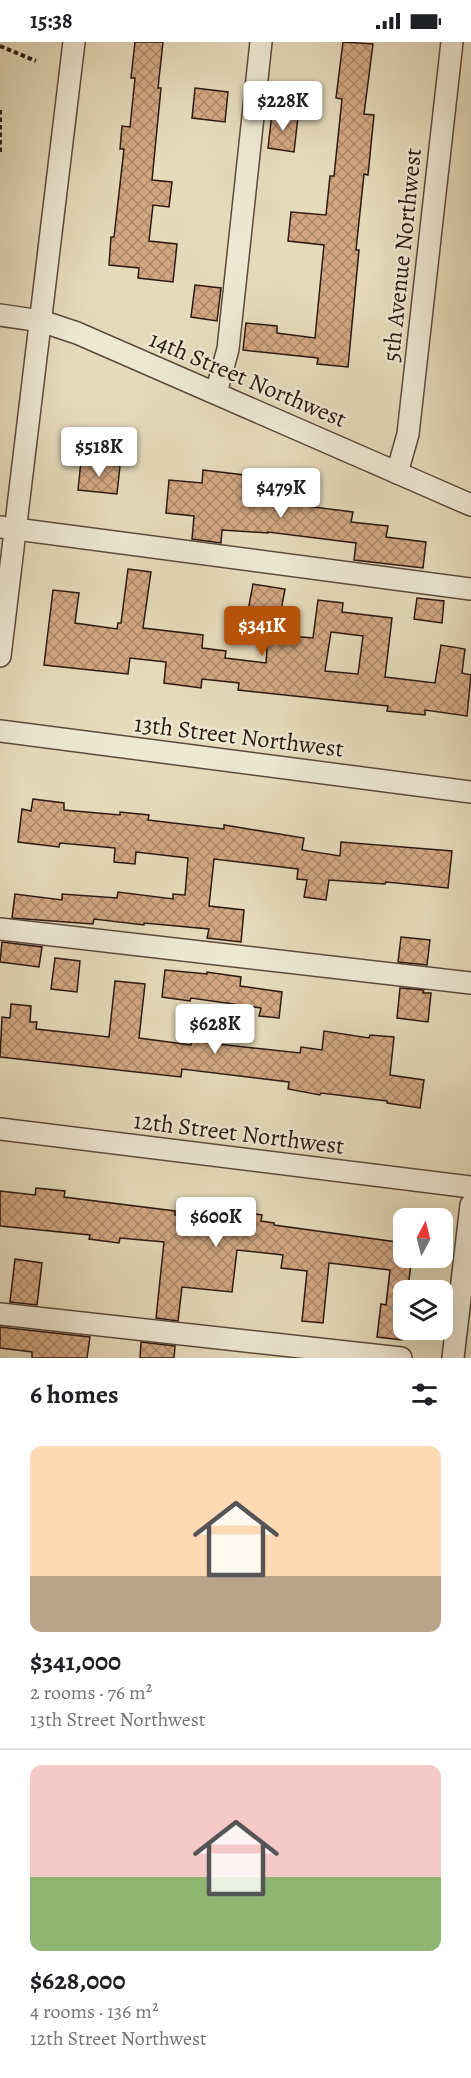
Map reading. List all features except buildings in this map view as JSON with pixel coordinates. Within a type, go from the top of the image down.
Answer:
[{"type":"street","points":[[0,656],[8,528],[41,321],[71,42]]},
{"type":"street","points":[[216,393],[228,349],[261,42]]},
{"type":"street","name":"5th Avenue Northwest","points":[[397,473],[408,434],[452,42]]},
{"type":"street","name":"14th Street Northwest","points":[[0,315],[41,321],[77,333],[471,505]]},
{"type":"street","points":[[8,528],[471,589]]},
{"type":"street","name":"13th Street Northwest","points":[[0,731],[471,792]]},
{"type":"street","points":[[0,929],[471,983]]},
{"type":"street","name":"12th Street Northwest","points":[[0,1129],[471,1187]]},
{"type":"street","points":[[453,1358],[471,1205]]},
{"type":"street","points":[[0,1314],[400,1358]]},
{"type":"path","points":[[0,46],[36,61]]},
{"type":"path","points":[[0,110],[0,155]]}]
